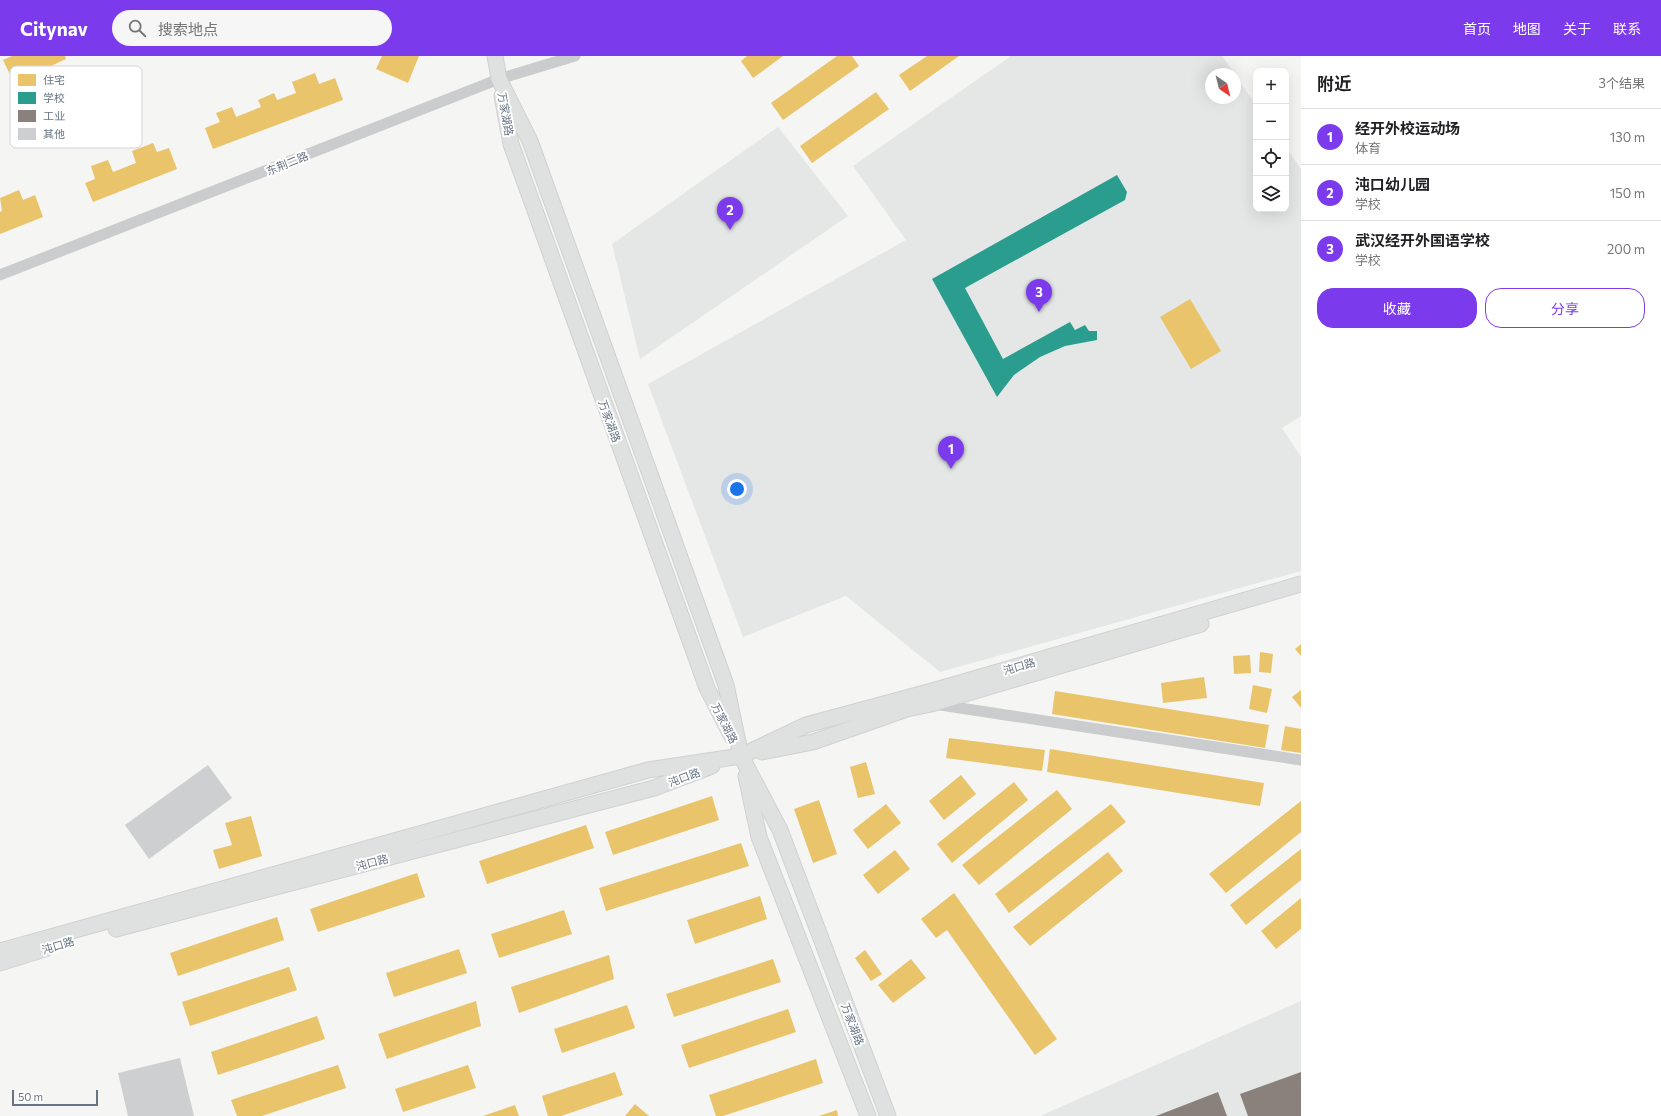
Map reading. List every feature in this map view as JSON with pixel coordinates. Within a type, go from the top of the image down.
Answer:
[{"type":"main road","name":"万家湖路","points":[[487,56],[530,141],[723,677],[759,837],[868,1116]]},
{"type":"main road","name":"万家湖路","points":[[495,56],[499,79]]},
{"type":"main road","name":"沌口路","points":[[931,698],[1301,584]]},
{"type":"main road","name":"沌口路","points":[[0,963],[72,940],[654,788],[741,756],[806,725],[931,698],[1301,594]]},
{"type":"main road","name":"万家湖路","points":[[741,756],[780,830],[888,1116]]},
{"type":"main road","name":"沌口路","points":[[0,951],[648,770],[741,756]]},
{"type":"street","name":"东荆二路","points":[[0,276],[499,79],[576,56]]},
{"type":"street","points":[[931,698],[1301,760]]},
{"type":"shaded area","points":[[1011,56],[1222,56],[1231,68],[1205,68],[1205,104],[1241,104],[1241,84],[1253,101],[1253,212],[1289,212],[1289,151],[1301,169],[1301,416],[1282,428],[1301,457],[1301,571],[940,672],[846,596],[743,637],[648,384],[906,240],[853,166]]},
{"type":"shaded area","points":[[778,127],[848,216],[640,359],[612,244]]},
{"type":"shaded area","points":[[1301,1001],[1301,1116],[1040,1116]]},
{"type":"building: 住宅","points":[[12,56],[65,56],[66,59],[51,66],[10,66],[10,75],[3,60]]},
{"type":"building: 住宅","points":[[382,56],[419,56],[408,83],[376,69]]},
{"type":"building: 住宅","points":[[747,56],[783,56],[753,78],[741,61]]},
{"type":"building: 住宅","points":[[837,56],[852,56],[859,66],[783,120],[771,103]]},
{"type":"building: 住宅","points":[[927,56],[959,56],[910,91],[899,75]]},
{"type":"building: 住宅","points":[[315,73],[319,84],[335,78],[343,100],[213,149],[205,128],[220,122],[216,113],[232,107],[236,117],[261,107],[258,100],[274,93],[277,100],[296,93],[292,82]]},
{"type":"building: 住宅","points":[[876,92],[889,109],[812,163],[800,146]]},
{"type":"building: 住宅","points":[[153,143],[157,152],[169,148],[177,169],[93,202],[85,183],[95,179],[91,166],[108,160],[113,172],[136,163],[132,151]]},
{"type":"building: 住宅","points":[[19,190],[23,200],[35,195],[43,217],[0,234],[0,212],[2,211],[0,198]]},
{"type":"building: 住宅","points":[[1190,299],[1221,351],[1191,369],[1160,317]]},
{"type":"building: 住宅","points":[[1301,644],[1301,656],[1295,649]]},
{"type":"building: 住宅","points":[[1260,652],[1273,654],[1271,673],[1259,672]]},
{"type":"building: 住宅","points":[[1250,655],[1251,673],[1234,674],[1233,656]]},
{"type":"building: 住宅","points":[[1204,677],[1207,698],[1163,703],[1161,683]]},
{"type":"building: 住宅","points":[[1253,685],[1272,689],[1267,713],[1249,709]]},
{"type":"building: 住宅","points":[[1301,690],[1301,708],[1292,697]]},
{"type":"building: 住宅","points":[[1055,691],[1269,725],[1265,748],[1052,714]]},
{"type":"building: 住宅","points":[[1285,726],[1301,729],[1301,753],[1281,750]]},
{"type":"building: 住宅","points":[[949,738],[1045,750],[1042,771],[946,758]]},
{"type":"building: 住宅","points":[[1050,749],[1264,783],[1260,806],[1047,772]]},
{"type":"building: 住宅","points":[[866,762],[875,794],[858,798],[850,767]]},
{"type":"building: 住宅","points":[[961,775],[976,794],[944,820],[929,801]]},
{"type":"building: 住宅","points":[[1014,782],[1028,800],[952,863],[937,844]]},
{"type":"building: 住宅","points":[[1057,790],[1072,809],[979,885],[962,865]]},
{"type":"building: 住宅","points":[[712,796],[719,820],[613,855],[605,832]]},
{"type":"building: 住宅","points":[[819,800],[837,854],[813,863],[794,809]]},
{"type":"building: 住宅","points":[[1301,801],[1301,832],[1226,893],[1209,874]]},
{"type":"building: 住宅","points":[[886,804],[901,823],[868,849],[853,830]]},
{"type":"building: 住宅","points":[[1111,804],[1126,822],[1009,913],[995,894]]},
{"type":"building: 住宅","points":[[251,816],[262,856],[219,869],[213,850],[232,845],[225,823]]},
{"type":"building: 住宅","points":[[586,825],[594,848],[487,884],[479,861]]},
{"type":"building: 住宅","points":[[741,843],[749,866],[606,911],[599,888]]},
{"type":"building: 住宅","points":[[1301,849],[1301,880],[1246,925],[1230,905]]},
{"type":"building: 住宅","points":[[895,850],[910,869],[878,894],[863,875]]},
{"type":"building: 住宅","points":[[1108,852],[1123,871],[1030,946],[1013,927]]},
{"type":"building: 住宅","points":[[417,873],[425,897],[318,932],[310,909]]},
{"type":"building: 住宅","points":[[954,893],[1057,1039],[1035,1055],[947,930],[936,938],[921,919]]},
{"type":"building: 住宅","points":[[760,896],[767,919],[695,944],[687,920]]},
{"type":"building: 住宅","points":[[1301,898],[1301,929],[1276,949],[1261,931]]},
{"type":"building: 住宅","points":[[564,910],[572,934],[499,958],[491,934]]},
{"type":"building: 住宅","points":[[277,917],[284,940],[178,976],[170,953]]},
{"type":"building: 住宅","points":[[459,949],[467,973],[394,997],[386,973]]},
{"type":"building: 住宅","points":[[865,950],[882,974],[871,981],[855,958]]},
{"type":"building: 住宅","points":[[609,955],[614,979],[519,1013],[511,987]]},
{"type":"building: 住宅","points":[[773,959],[781,982],[674,1017],[666,994]]},
{"type":"building: 住宅","points":[[911,959],[926,978],[893,1003],[878,985]]},
{"type":"building: 住宅","points":[[289,967],[297,990],[190,1026],[182,1002]]},
{"type":"building: 住宅","points":[[476,1001],[481,1026],[387,1059],[378,1034]]},
{"type":"building: 住宅","points":[[627,1005],[635,1028],[562,1053],[554,1029]]},
{"type":"building: 住宅","points":[[788,1009],[796,1032],[689,1068],[681,1045]]},
{"type":"building: 住宅","points":[[317,1016],[325,1039],[218,1075],[211,1052]]},
{"type":"building: 住宅","points":[[816,1059],[823,1083],[723,1116],[716,1116],[709,1095]]},
{"type":"building: 住宅","points":[[338,1065],[346,1088],[262,1116],[237,1116],[231,1100]]},
{"type":"building: 住宅","points":[[468,1065],[476,1088],[403,1112],[395,1089]]},
{"type":"building: 住宅","points":[[615,1072],[623,1095],[561,1116],[548,1116],[542,1096]]},
{"type":"building: 住宅","points":[[635,1104],[649,1116],[625,1116]]},
{"type":"building: 住宅","points":[[515,1105],[519,1116],[483,1116]]},
{"type":"building: 住宅","points":[[837,1110],[838,1116],[819,1116]]},
{"type":"building: 学校","points":[[1117,175],[1127,192],[1125,200],[965,288],[1003,359],[1070,322],[1075,330],[1085,325],[1089,331],[1097,331],[1097,340],[1065,346],[1040,357],[1014,375],[997,397],[932,279]]},
{"type":"building: 工业","points":[[1301,1072],[1301,1116],[1248,1116],[1240,1094]]},
{"type":"building: 工业","points":[[1218,1092],[1227,1116],[1156,1116]]},
{"type":"building: 其他","points":[[208,765],[232,798],[149,859],[125,825]]},
{"type":"building: 其他","points":[[180,1058],[194,1116],[128,1116],[118,1073]]},
{"type":"place","name":"沌口幼儿园","points":[[730,230]]},
{"type":"place","name":"武汉经开外国语学校","points":[[1039,312]]},
{"type":"place","name":"经开外校运动场","points":[[951,469]]}]
